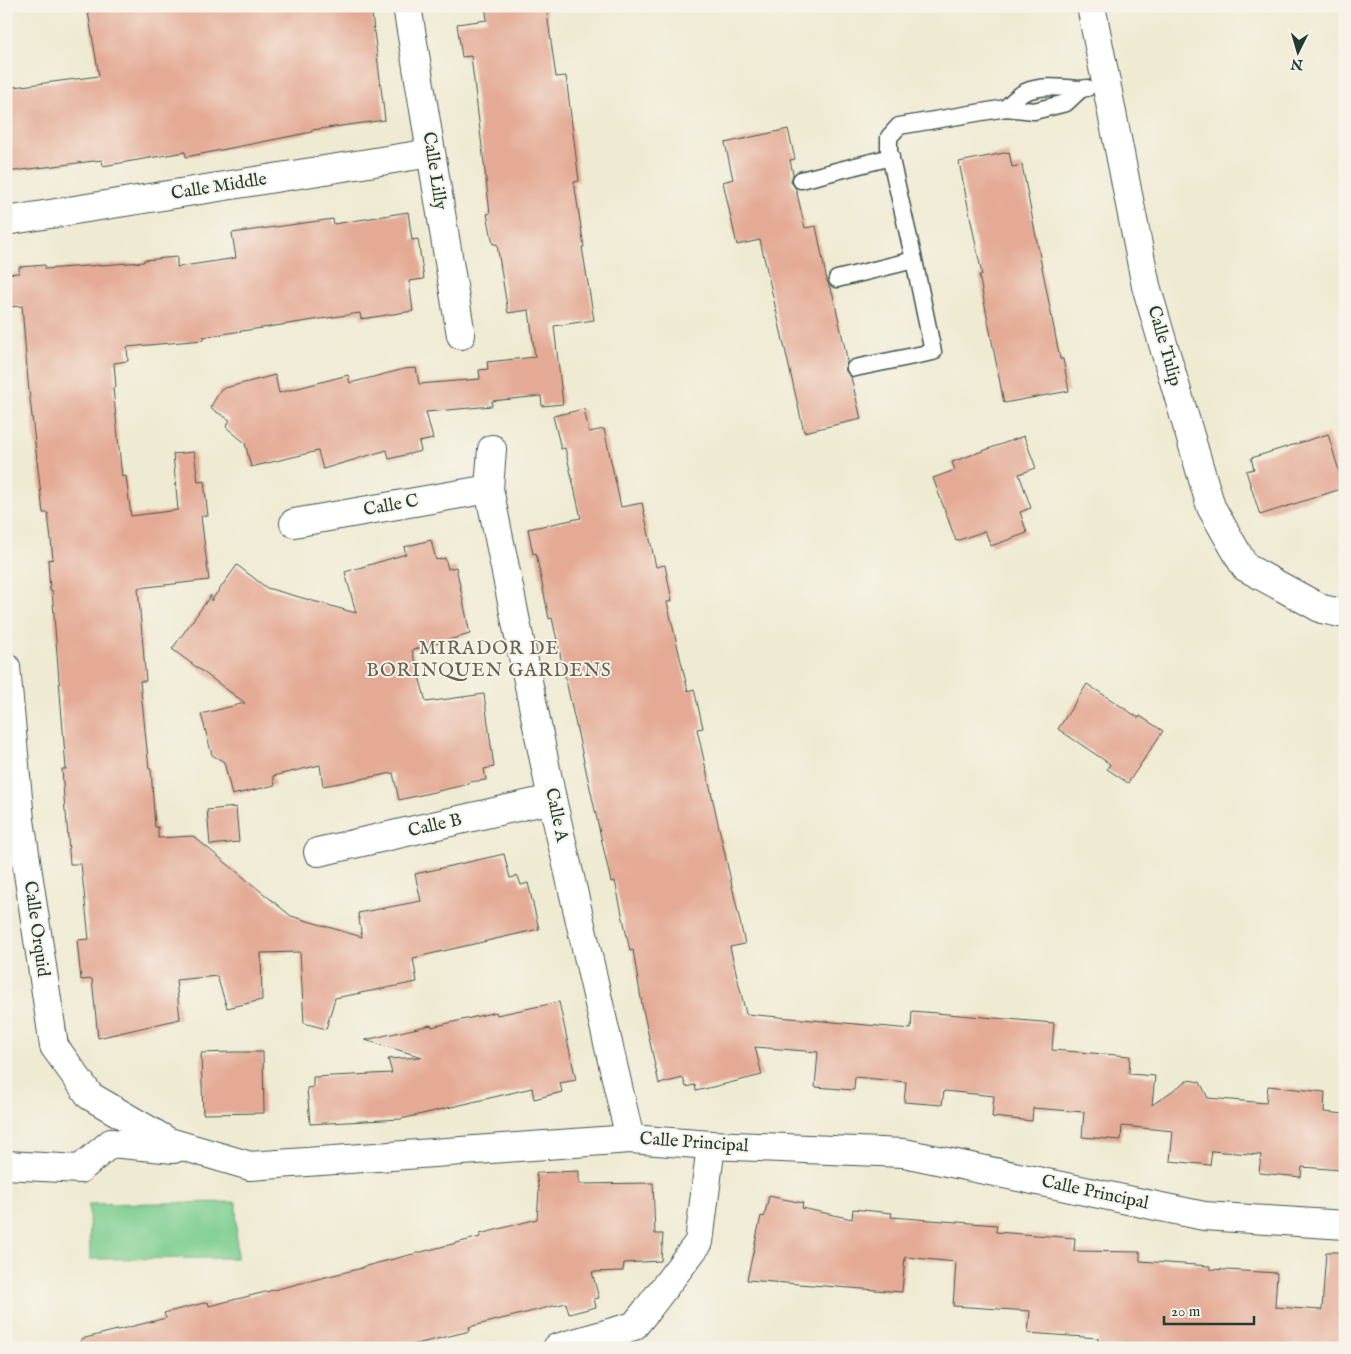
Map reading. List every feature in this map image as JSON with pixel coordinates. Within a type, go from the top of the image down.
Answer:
[{"type":"street","name":"Calle Lilly","points":[[407,6],[461,335]]},
{"type":"street","name":"Calle Tulip","points":[[1091,6],[1094,86],[1146,286],[1211,507],[1245,567],[1322,609],[1345,614]]},
{"type":"street","name":"Calle Middle","points":[[6,221],[431,153]]},
{"type":"street","name":"Calle A","points":[[492,449],[489,489],[552,799],[630,1139]]},
{"type":"street","name":"Calle C","points":[[294,523],[489,489]]},
{"type":"street","name":"Calle Orquid","points":[[6,666],[13,821],[54,1046],[69,1066]]},
{"type":"street","name":"Calle B","points":[[318,852],[552,799]]},
{"type":"street","name":"Calle Principal","points":[[69,1066],[90,1096],[169,1142],[250,1166],[630,1139],[711,1145],[904,1153],[1204,1216],[1345,1225]]},
{"type":"street","points":[[6,1165],[80,1169],[111,1143],[203,1152]]},
{"type":"street","points":[[557,1348],[634,1326],[699,1242],[711,1145]]},
{"type":"lane","points":[[855,368],[933,352],[891,158],[889,137],[899,126],[1006,108],[1034,111],[1066,103],[1094,86]]},
{"type":"lane","points":[[801,180],[891,158]]},
{"type":"lane","points":[[837,279],[914,260]]},
{"type":"green space","points":[[236,1202],[237,1258],[90,1259],[89,1204]]},
{"type":"building","points":[[87,6],[371,6],[385,120],[312,130],[312,132],[186,157],[185,152],[103,166],[102,160],[6,172],[6,88],[99,76]]},
{"type":"building","points":[[485,6],[546,6],[556,77],[566,76],[579,181],[574,182],[594,320],[554,326],[563,404],[542,406],[541,396],[492,401],[492,406],[426,412],[433,439],[419,442],[421,451],[389,459],[387,450],[323,469],[318,451],[251,467],[245,443],[226,427],[230,420],[210,408],[221,389],[275,375],[279,393],[348,375],[350,383],[404,369],[416,368],[419,384],[480,379],[479,370],[488,369],[487,362],[535,357],[529,310],[508,313],[497,244],[493,244],[487,214],[490,213],[471,56],[462,57],[457,24],[487,20]]},
{"type":"building","points":[[788,129],[795,159],[790,160],[793,174],[791,182],[796,189],[805,228],[816,226],[827,281],[833,295],[846,353],[847,362],[845,370],[851,377],[861,419],[804,432],[760,240],[737,245],[723,182],[733,179],[725,143]]},
{"type":"building","points":[[1009,152],[1012,167],[1022,165],[1060,359],[1063,359],[1069,391],[1004,403],[979,275],[982,275],[959,162]]},
{"type":"building","points":[[408,212],[412,240],[418,239],[424,279],[409,281],[413,311],[361,319],[360,313],[203,337],[203,340],[127,347],[128,361],[114,363],[116,387],[113,388],[122,477],[126,476],[131,516],[178,510],[173,454],[194,452],[198,482],[204,481],[208,516],[201,516],[209,580],[138,588],[146,681],[140,681],[149,769],[151,769],[155,827],[158,827],[158,838],[193,836],[291,916],[362,937],[358,913],[421,901],[415,874],[504,854],[510,878],[518,876],[521,885],[528,883],[539,929],[413,958],[417,982],[335,998],[326,1029],[304,1023],[300,952],[261,953],[262,1000],[227,1008],[217,976],[176,980],[180,1019],[98,1038],[92,979],[81,980],[77,940],[89,939],[81,864],[70,864],[62,769],[66,769],[48,560],[53,559],[48,513],[43,513],[28,381],[22,306],[6,307],[6,274],[19,273],[19,267],[45,265],[45,269],[144,262],[144,260],[177,257],[177,267],[236,258],[232,233],[333,219],[334,224]]},
{"type":"building","points":[[584,409],[589,432],[604,429],[621,507],[642,503],[656,567],[665,565],[672,601],[667,602],[688,691],[694,689],[703,728],[697,729],[745,944],[730,947],[746,1014],[911,1029],[912,1011],[1054,1023],[1052,1050],[1130,1056],[1129,1074],[1155,1076],[1152,1105],[1188,1080],[1200,1082],[1208,1098],[1266,1103],[1268,1086],[1325,1092],[1324,1112],[1345,1114],[1341,1170],[1302,1167],[1301,1177],[1259,1173],[1261,1155],[1212,1151],[1210,1165],[1170,1161],[1173,1131],[1122,1126],[1121,1140],[1082,1137],[1084,1112],[1033,1108],[1032,1121],[992,1117],[994,1096],[944,1091],[942,1105],[904,1102],[906,1082],[855,1077],[854,1090],[815,1087],[818,1052],[755,1047],[762,1075],[696,1091],[695,1085],[686,1087],[683,1078],[659,1084],[642,1005],[633,950],[630,951],[615,881],[611,882],[552,618],[549,619],[536,553],[533,554],[528,529],[581,518],[565,448],[561,449],[553,416]]},
{"type":"building","points":[[1328,434],[1344,488],[1260,515],[1246,471],[1254,469],[1251,458]]},
{"type":"building","points":[[1024,436],[1036,468],[1019,474],[1031,508],[1020,512],[1027,533],[991,546],[985,531],[956,541],[933,478],[955,470],[952,462]]},
{"type":"building","points":[[431,540],[436,560],[445,558],[448,569],[456,567],[470,634],[412,650],[426,702],[484,694],[494,767],[484,769],[486,780],[469,782],[469,784],[399,800],[393,773],[323,786],[320,765],[273,776],[275,785],[232,795],[224,762],[212,755],[201,714],[245,703],[172,649],[211,595],[211,601],[237,565],[267,588],[356,613],[345,572],[406,554],[404,547]]},
{"type":"building","points":[[1087,684],[1139,718],[1140,716],[1163,731],[1128,783],[1107,769],[1110,764],[1058,729]]},
{"type":"building","points":[[236,807],[239,842],[210,845],[207,810]]},
{"type":"building","points":[[559,1002],[576,1080],[560,1083],[562,1092],[534,1099],[532,1088],[401,1119],[310,1124],[307,1088],[313,1087],[313,1077],[392,1073],[388,1059],[422,1057],[365,1040],[496,1012],[497,1015]]},
{"type":"building","points":[[263,1052],[264,1113],[203,1114],[201,1053]]},
{"type":"building","points":[[579,1171],[579,1184],[653,1183],[655,1234],[663,1234],[661,1261],[624,1263],[623,1271],[592,1272],[599,1298],[594,1299],[596,1307],[569,1314],[566,1303],[469,1327],[470,1331],[400,1348],[82,1348],[81,1339],[166,1318],[164,1313],[208,1302],[209,1306],[362,1268],[480,1237],[480,1234],[537,1219],[539,1191],[536,1173]]},
{"type":"building","points":[[769,1196],[803,1203],[802,1208],[852,1219],[853,1209],[892,1213],[891,1217],[997,1225],[996,1232],[1075,1238],[1074,1251],[1140,1252],[1140,1261],[1210,1266],[1210,1269],[1277,1273],[1275,1307],[1322,1310],[1326,1252],[1345,1252],[1345,1348],[1098,1347],[1098,1338],[1028,1333],[1030,1311],[953,1306],[956,1262],[905,1257],[902,1292],[747,1280],[761,1216],[764,1217]]},
{"type":"district","name":"MIRADOR DE BORINQUEN GARDENS","points":[[489,660]]}]
